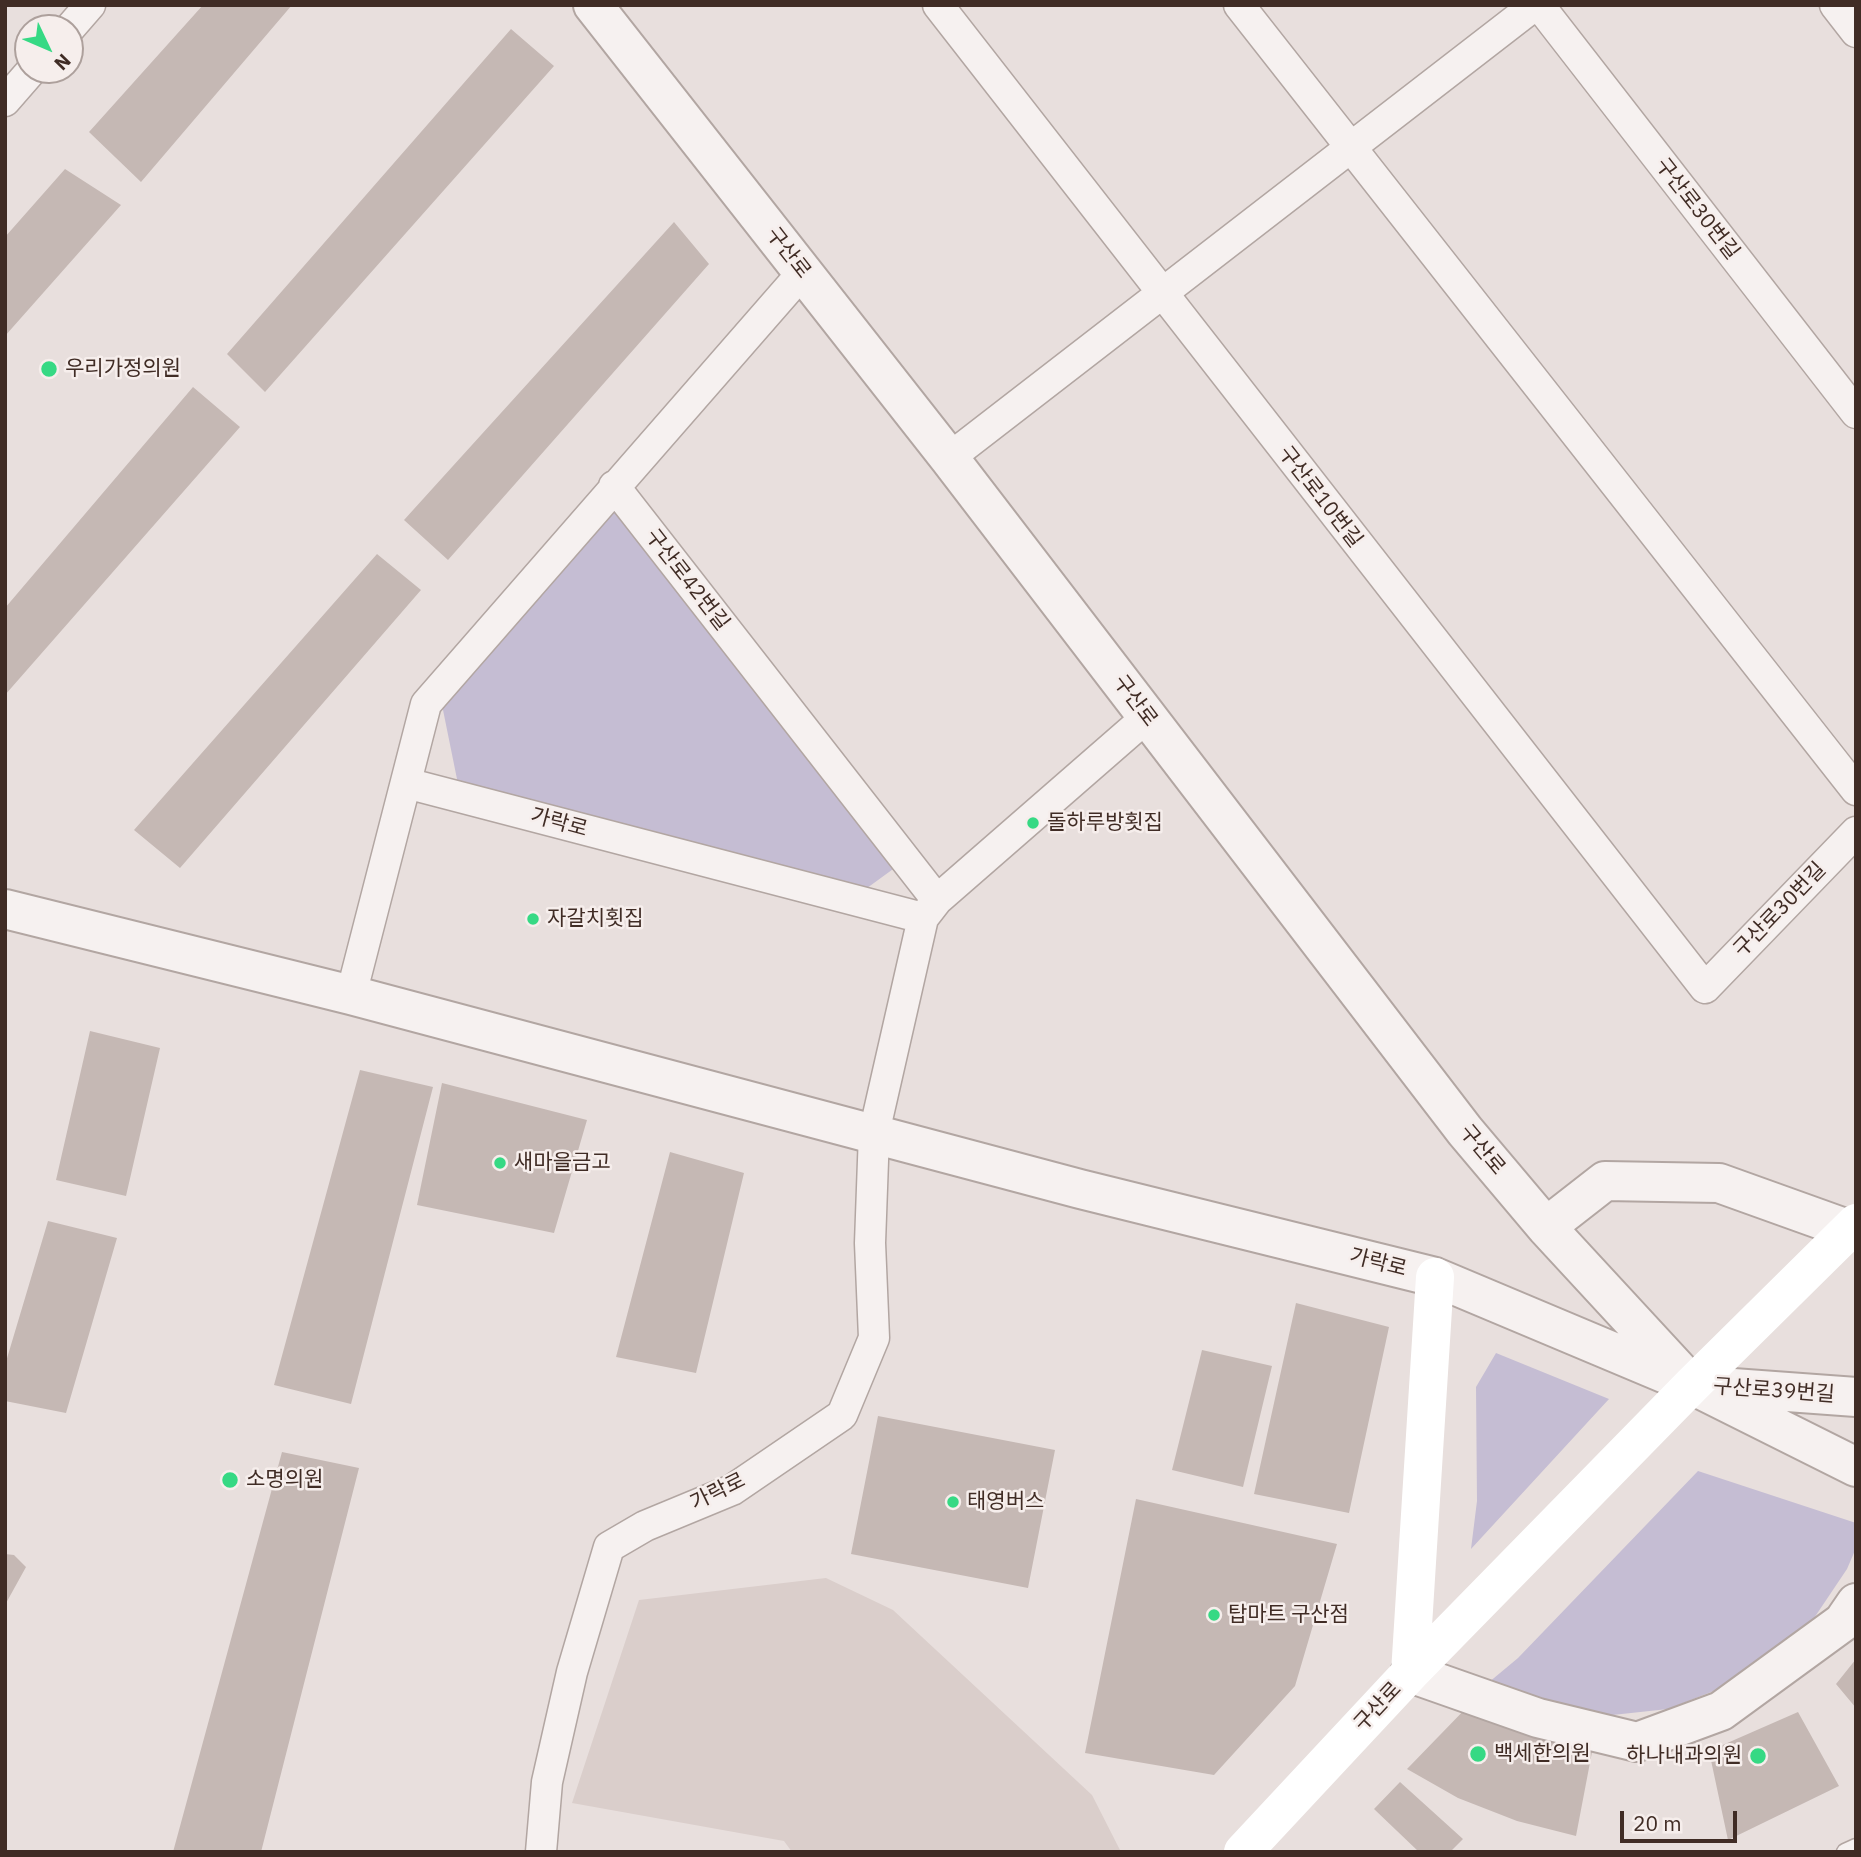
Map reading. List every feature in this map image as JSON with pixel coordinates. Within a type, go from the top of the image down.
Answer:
[{"type":"main road","name":"구산로","points":[[1243,1852],[1410,1673],[1692,1385],[1853,1227]]},
{"type":"main road","points":[[1410,1673],[1435,1277]]},
{"type":"street","name":"구산로","points":[[593,5],[949,458],[1465,1131],[1546,1227],[1692,1385]]},
{"type":"street","name":"구산로10번길","points":[[938,5],[1705,988]]},
{"type":"street","points":[[1239,5],[1856,790]]},
{"type":"street","points":[[949,458],[1163,296],[1537,5]]},
{"type":"street","name":"구산로30번길","points":[[1537,5],[1856,413]]},
{"type":"street","points":[[1835,5],[1856,32]]},
{"type":"street","points":[[5,101],[20,84]]},
{"type":"street","points":[[351,995],[426,704],[803,272]]},
{"type":"street","name":"구산로42번길","points":[[614,486],[930,909]]},
{"type":"street","points":[[874,1133],[930,909],[1147,717]]},
{"type":"street","name":"가락로","points":[[407,783],[930,909]]},
{"type":"street","name":"구산로30번길","points":[[1705,988],[1856,832]]},
{"type":"street","name":"가락로","points":[[5,909],[351,995],[1080,1189],[1435,1277],[1692,1385],[1856,1467]]},
{"type":"street","name":"가락로","points":[[541,1852],[547,1782],[572,1672],[609,1547],[645,1526],[732,1490],[842,1415],[874,1338],[870,1243],[874,1133]]},
{"type":"street","points":[[1546,1227],[1605,1181],[1719,1183],[1853,1227]]},
{"type":"street","name":"구산로39번길","points":[[1692,1385],[1856,1397]]},
{"type":"street","points":[[1410,1673],[1538,1718],[1637,1742],[1721,1711],[1843,1622],[1856,1604]]},
{"type":"lane","points":[[1845,1852],[1856,1847]]},
{"type":"shaded area","points":[[613,509],[900,864],[863,891],[458,784],[442,705]]},
{"type":"shaded area","points":[[1496,1353],[1609,1399],[1471,1549],[1477,1501],[1476,1387]]},
{"type":"shaded area","points":[[1698,1471],[1856,1523],[1856,1548],[1847,1569],[1804,1633],[1744,1679],[1668,1709],[1594,1717],[1488,1683],[1518,1658]]},
{"type":"shaded area","points":[[826,1578],[893,1610],[1092,1795],[1121,1852],[792,1852],[784,1841],[572,1803],[639,1600]]},
{"type":"building","points":[[203,5],[292,5],[141,182],[89,132]]},
{"type":"building","points":[[511,29],[554,66],[265,392],[227,354]]},
{"type":"building","points":[[65,169],[121,205],[5,336],[5,237]]},
{"type":"building","points":[[674,222],[709,264],[448,560],[404,520]]},
{"type":"building","points":[[193,387],[240,427],[5,695],[5,608]]},
{"type":"building","points":[[377,554],[421,590],[180,868],[134,830]]},
{"type":"building","points":[[90,1031],[160,1048],[126,1196],[56,1180]]},
{"type":"building","points":[[360,1070],[433,1087],[351,1404],[274,1385]]},
{"type":"building","name":"새마을금고","points":[[442,1083],[587,1120],[554,1233],[417,1205]]},
{"type":"building","points":[[670,1152],[744,1173],[696,1373],[616,1357]]},
{"type":"building","points":[[48,1221],[117,1238],[66,1413],[5,1401],[5,1365]]},
{"type":"building","points":[[1296,1303],[1389,1327],[1349,1513],[1254,1494]]},
{"type":"building","points":[[1202,1350],[1272,1366],[1243,1487],[1172,1470]]},
{"type":"building","name":"태영버스","points":[[878,1416],[1055,1450],[1028,1588],[851,1554]]},
{"type":"building","points":[[282,1452],[359,1468],[261,1852],[173,1852]]},
{"type":"building","name":"탑마트 구산점","points":[[1136,1499],[1337,1544],[1295,1686],[1214,1775],[1085,1753]]},
{"type":"building","points":[[5,1554],[14,1555],[26,1567],[5,1605]]},
{"type":"building","points":[[1856,1659],[1856,1708],[1836,1684]]},
{"type":"building","points":[[1471,1703],[1518,1728],[1592,1752],[1576,1836],[1517,1821],[1458,1798],[1407,1769]]},
{"type":"building","points":[[1798,1712],[1839,1786],[1728,1840],[1709,1751]]},
{"type":"building","points":[[1400,1782],[1463,1839],[1450,1852],[1419,1852],[1374,1809]]},
{"type":"place","name":"우리가정의원","points":[[49,369]]},
{"type":"place","name":"돌하루방횟집","points":[[1033,823]]},
{"type":"place","name":"자갈치횟집","points":[[533,919]]},
{"type":"place","name":"새마을금고","points":[[500,1163]]},
{"type":"place","name":"소명의원","points":[[230,1480]]},
{"type":"place","name":"태영버스","points":[[953,1502]]},
{"type":"place","name":"탑마트 구산점","points":[[1214,1615]]},
{"type":"place","name":"백세한의원","points":[[1478,1754]]},
{"type":"place","name":"하나내과의원","points":[[1758,1756]]}]
